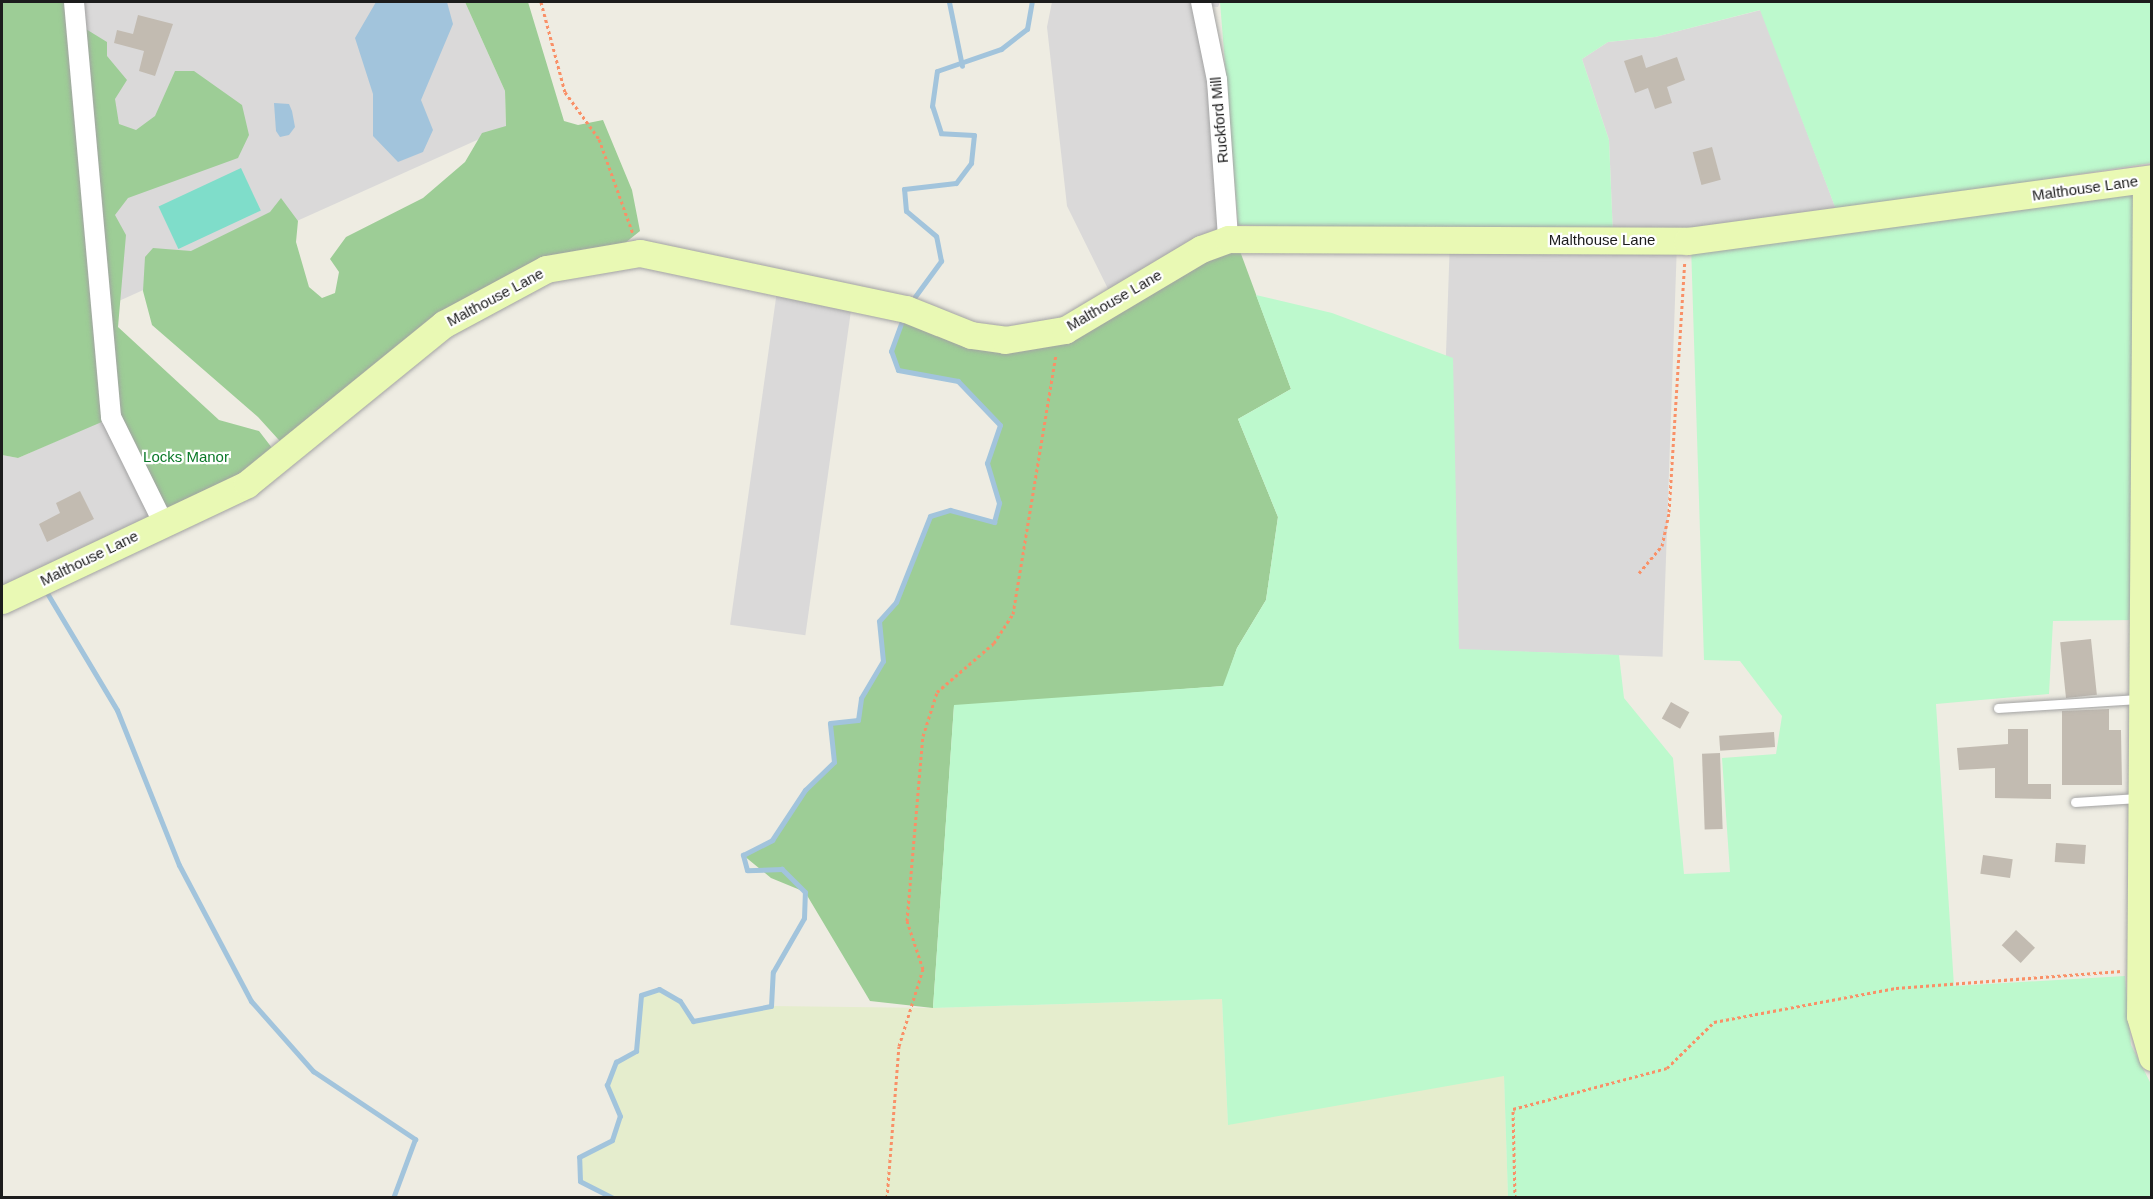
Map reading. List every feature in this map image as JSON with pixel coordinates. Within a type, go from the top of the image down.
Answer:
[{"type":"street","points":[[74,2],[111,417],[163,522]]},
{"type":"street","name":"Ruckford Mill","points":[[1201,2],[1216,80],[1228,239]]},
{"type":"street","points":[[2149,179],[2140,970],[2142,1037],[2151,1057]]},
{"type":"street","name":"Malthouse Lane","points":[[2,600],[247,484],[444,324],[546,269],[640,253],[921,313],[970,335],[1005,340],[1065,330],[1201,249],[1228,239],[1687,241],[2149,179]]},
{"type":"lane","points":[[1998,708],[2144,699]]},
{"type":"lane","points":[[2075,802],[2143,797]]},
{"type":"path","points":[[541,2],[565,92],[599,139],[640,253]]},
{"type":"path","points":[[1639,573],[1662,546],[1669,512],[1687,241]]},
{"type":"path","points":[[887,1197],[899,1046],[923,969],[907,921],[923,736],[937,692],[994,644],[1013,614],[1053,360],[1065,330]]},
{"type":"path","points":[[1515,1197],[1514,1109],[1667,1068],[1714,1022],[1896,988],[2140,970]]},
{"type":"shaded area","points":[[74,2],[465,2],[505,91],[506,127],[101,309]]},
{"type":"shaded area","points":[[376,2],[447,2],[453,24],[421,100],[433,130],[423,152],[398,162],[373,136],[373,94],[355,38]]},
{"type":"shaded area","points":[[1052,2],[1220,2],[1218,7],[1204,6],[1228,239],[1114,301],[1067,206],[1047,27]]},
{"type":"shaded area","points":[[1761,10],[1837,212],[1613,236],[1609,140],[1582,59],[1608,42],[1655,37]]},
{"type":"shaded area","points":[[274,103],[289,104],[295,127],[289,135],[280,137],[276,131]]},
{"type":"shaded area","points":[[241,168],[261,211],[178,249],[159,206]]},
{"type":"shaded area","points":[[1450,239],[1677,247],[1663,657],[1436,649]]},
{"type":"shaded area","points":[[777,291],[852,302],[805,635],[730,625]]},
{"type":"shaded area","points":[[111,417],[163,522],[2,600],[2,455],[18,458]]},
{"type":"green space","name":"Locks Manor","points":[[2,2],[74,2],[76,23],[107,42],[107,56],[127,80],[115,99],[119,124],[136,130],[155,116],[175,71],[194,71],[242,105],[249,135],[238,158],[128,198],[115,215],[126,235],[118,327],[219,420],[259,431],[279,457],[163,522],[111,418],[18,458],[2,455]]},
{"type":"green space","points":[[465,2],[528,2],[564,121],[578,125],[603,120],[632,190],[640,231],[625,243],[444,324],[288,450],[258,417],[152,325],[143,291],[145,257],[153,248],[191,251],[270,212],[281,198],[298,221],[296,242],[309,287],[322,298],[335,293],[339,272],[330,259],[346,237],[423,198],[465,162],[482,133],[506,126],[505,91]]},
{"type":"green space","points":[[1220,2],[2151,2],[2151,163],[1837,212],[1760,10],[1655,37],[1608,42],[1582,59],[1609,140],[1613,236],[1238,225]]},
{"type":"green space","points":[[2138,189],[2134,620],[2053,621],[2049,694],[1936,704],[1954,986],[2125,976],[2131,1045],[2151,1084],[2151,1197],[1508,1197],[1504,1076],[1228,1125],[1222,999],[933,1008],[954,705],[1223,686],[1237,648],[1266,600],[1278,517],[1238,419],[1291,389],[1256,295],[1332,313],[1453,358],[1459,649],[1619,655],[1624,698],[1673,758],[1684,874],[1730,872],[1722,758],[1776,754],[1782,716],[1740,661],[1704,660],[1691,245]]},
{"type":"green space","points":[[1237,243],[1291,389],[1238,419],[1278,517],[1266,600],[1237,648],[1224,686],[954,706],[933,1008],[870,1001],[805,892],[771,878],[743,855],[772,840],[805,790],[834,762],[830,723],[858,720],[861,698],[883,661],[879,621],[896,602],[930,516],[950,510],[994,521],[999,503],[987,463],[1000,425],[958,381],[898,370],[891,351],[906,309],[1038,336]]},
{"type":"green space","points":[[659,989],[680,1001],[693,1021],[771,1006],[933,1008],[1222,999],[1228,1124],[1504,1075],[1508,1197],[613,1198],[580,1181],[579,1157],[612,1140],[620,1116],[607,1085],[616,1062],[636,1051],[641,995]]},
{"type":"building","points":[[138,15],[173,24],[155,76],[139,71],[144,51],[114,43],[117,30],[133,34]]},
{"type":"building","points":[[1642,55],[1646,68],[1677,57],[1685,80],[1667,87],[1672,103],[1655,109],[1648,88],[1635,93],[1624,61]]},
{"type":"building","points":[[1712,147],[1721,180],[1701,185],[1693,152]]},
{"type":"building","points":[[80,491],[94,519],[47,542],[39,524],[60,513],[56,503]]},
{"type":"building","points":[[2091,639],[2097,695],[2066,698],[2060,642]]},
{"type":"building","points":[[1671,702],[1689,712],[1680,729],[1662,719]]},
{"type":"building","points":[[2109,709],[2109,730],[2121,730],[2122,785],[2062,785],[2062,711]]},
{"type":"building","points":[[2008,729],[2028,729],[2028,784],[2051,784],[2051,799],[1995,798],[1995,768],[1959,770],[1957,748],[2008,744]]},
{"type":"building","points":[[1774,732],[1775,747],[1720,751],[1719,736]]},
{"type":"building","points":[[1720,753],[1723,829],[1705,830],[1702,754]]},
{"type":"building","points":[[2056,843],[2086,845],[2085,864],[2055,862]]},
{"type":"building","points":[[1983,855],[2013,859],[2010,878],[1980,874]]},
{"type":"building","points":[[2016,930],[2035,948],[2021,963],[2002,945]]},
{"type":"waterway","points":[[949,2],[962,66]]},
{"type":"waterway","points":[[911,302],[941,261],[936,236],[906,211],[904,189],[956,183],[971,163],[974,135],[941,133],[932,106],[937,71],[1001,49],[1027,29],[1032,2]]},
{"type":"waterway","points":[[613,1198],[580,1181],[579,1157],[612,1140],[620,1116],[607,1085],[616,1062],[636,1051],[641,995],[659,989],[680,1001],[693,1021],[771,1006],[773,972],[804,918],[805,892],[782,869],[747,870],[743,855],[772,840],[805,790],[834,762],[830,723],[858,720],[861,698],[883,661],[879,621],[896,602],[930,516],[950,510],[994,522],[999,503],[987,463],[1000,425],[958,381],[898,370],[891,351],[904,316]]},
{"type":"waterway","points":[[44,588],[117,710],[179,865],[251,1001],[313,1071],[415,1139],[393,1198]]}]
